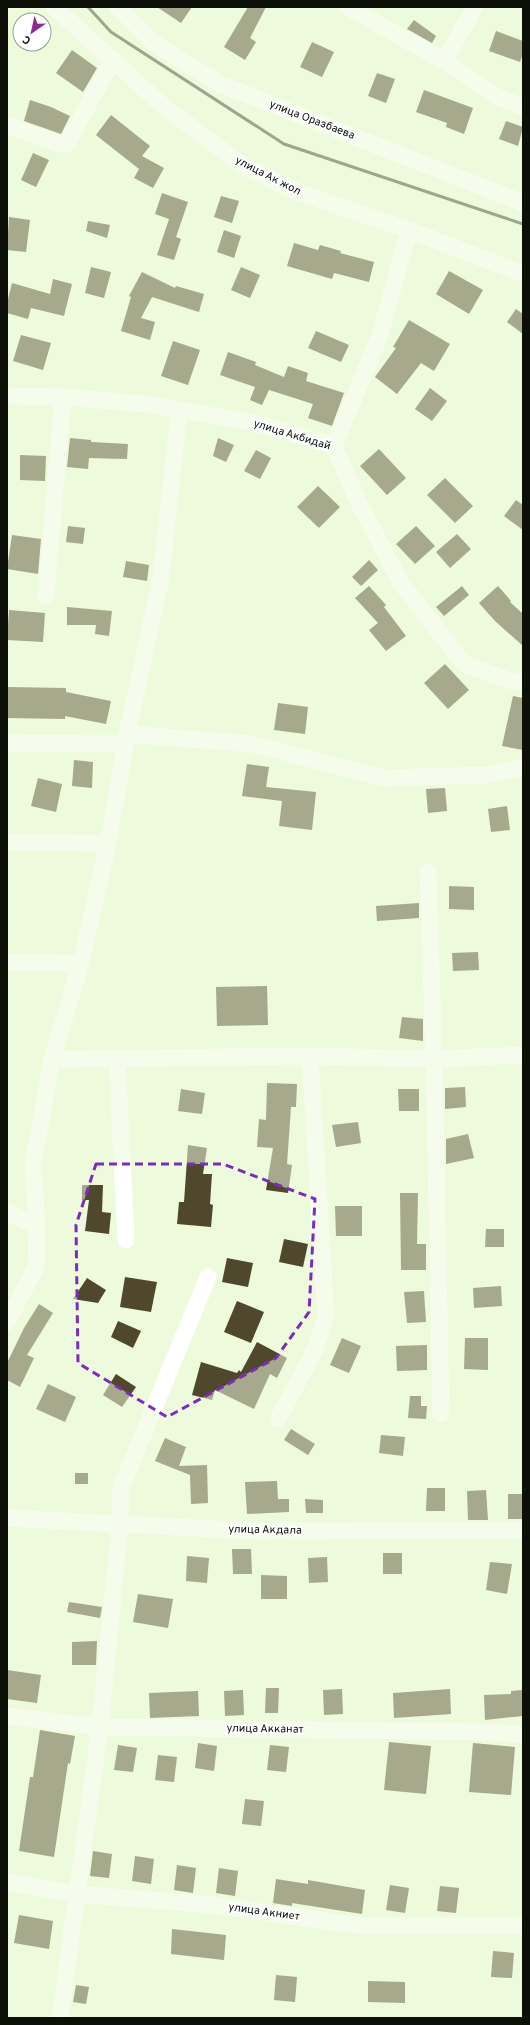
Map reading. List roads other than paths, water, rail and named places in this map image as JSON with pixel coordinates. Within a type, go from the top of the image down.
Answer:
[{"type":"street","name":"улица Ак жол","points":[[54,7],[162,105],[242,165],[300,193],[408,230],[523,274]]},
{"type":"street","name":"улица Оразбаева","points":[[118,7],[155,44],[220,84],[523,203]]},
{"type":"street","points":[[348,7],[444,61],[496,96],[523,107]]},
{"type":"street","points":[[444,61],[475,7]]},
{"type":"street","points":[[7,125],[59,144],[67,144],[113,59]]},
{"type":"street","points":[[334,446],[380,335],[408,230]]},
{"type":"street","name":"улица Акбидай","points":[[7,396],[63,397],[146,404],[254,423],[334,446],[359,503],[401,583],[464,664],[511,681],[523,682]]},
{"type":"street","points":[[46,596],[63,397]]},
{"type":"street","points":[[7,1322],[36,1267],[37,1226],[33,1164],[52,1059],[81,963],[108,842],[126,739],[160,578],[179,411]]},
{"type":"street","points":[[7,743],[126,739],[252,744],[384,778],[487,775],[523,767]]},
{"type":"street","points":[[7,842],[108,842]]},
{"type":"street","points":[[428,872],[434,1058],[441,1414]]},
{"type":"street","points":[[7,962],[81,963]]},
{"type":"street","points":[[52,1059],[310,1056],[434,1058],[523,1055]]},
{"type":"street","points":[[278,1419],[315,1350],[326,1316],[310,1056]]},
{"type":"street","points":[[117,1058],[126,1240]]},
{"type":"street","points":[[7,1212],[37,1226]]},
{"type":"street","points":[[60,2018],[100,1727],[120,1524],[121,1488],[208,1277]]},
{"type":"street","name":"улица Акдала","points":[[7,1518],[252,1531],[523,1530]]},
{"type":"street","name":"улица Акканат","points":[[7,1716],[100,1727],[477,1732],[523,1735]]},
{"type":"street","name":"улица Акниет","points":[[7,1882],[77,1894],[212,1905],[363,1926],[523,1926]]},
{"type":"railway","points":[[88,7],[111,32],[284,144],[523,224]]}]
